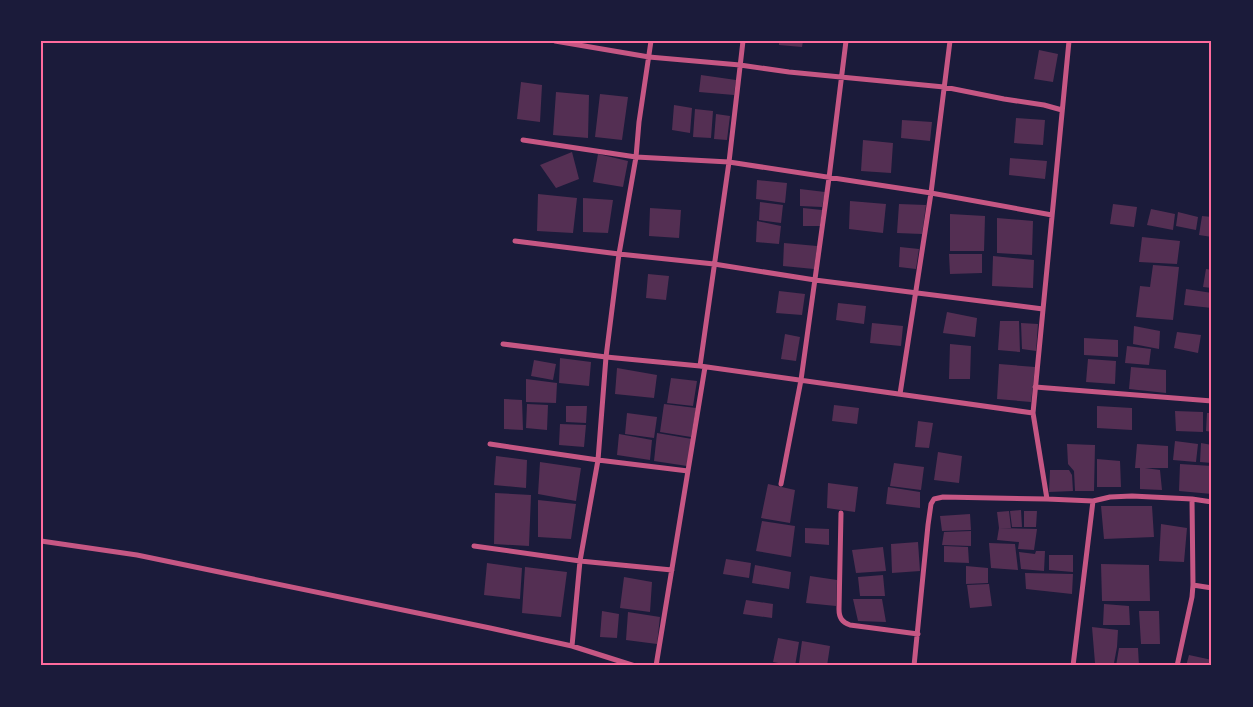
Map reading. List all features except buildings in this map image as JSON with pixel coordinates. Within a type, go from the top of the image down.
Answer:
[{"type":"street","points":[[555,41],[649,57],[944,87],[1062,110]]},
{"type":"street","points":[[572,646],[580,561],[598,460],[606,357],[619,254],[636,157],[639,122],[651,41]]},
{"type":"street","points":[[656,666],[688,471],[714,264],[730,162],[743,41]]},
{"type":"street","points":[[781,484],[801,380],[846,41]]},
{"type":"street","points":[[900,394],[931,193],[950,41]]},
{"type":"street","points":[[1047,499],[1033,413],[1069,41]]},
{"type":"street","points":[[523,140],[636,157],[730,162],[931,193],[1052,215]]},
{"type":"street","points":[[515,240],[714,264],[815,280],[1043,309]]},
{"type":"street","points":[[503,344],[606,357],[702,366],[1033,413]]},
{"type":"street","points":[[1036,388],[1212,401]]},
{"type":"street","points":[[490,444],[688,471]]},
{"type":"street","points":[[914,666],[928,525],[931,504],[934,499],[1093,501],[1110,497],[1132,496],[1212,502]]},
{"type":"street","points":[[1177,666],[1192,597],[1192,499]]},
{"type":"street","points":[[1073,666],[1093,501]]},
{"type":"street","points":[[841,512],[838,610],[841,620],[850,625],[918,634]]},
{"type":"street","points":[[41,541],[146,557],[490,628],[572,646],[635,666]]},
{"type":"street","points":[[474,546],[580,561],[672,570]]},
{"type":"street","points":[[1193,585],[1212,588]]}]
